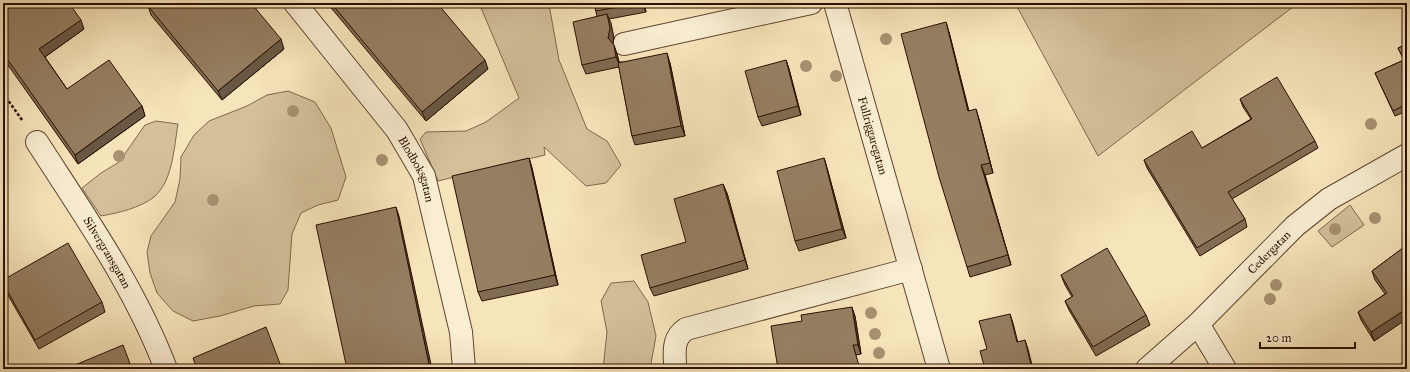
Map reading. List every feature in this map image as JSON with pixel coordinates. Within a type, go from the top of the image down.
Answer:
[{"type":"street","name":"Blodboksgatan","points":[[295,3],[397,130],[424,176],[461,332],[464,369]]},
{"type":"street","points":[[624,44],[811,3]]},
{"type":"street","name":"Fullriggaregatan","points":[[835,3],[939,369]]},
{"type":"street","name":"Silvergransgatan","points":[[37,142],[117,266],[145,318],[166,369]]},
{"type":"street","name":"Cedergatan","points":[[1147,369],[1198,324],[1295,226],[1329,199],[1407,155]]},
{"type":"street","points":[[675,362],[676,342],[680,334],[686,329],[911,269]]},
{"type":"street","points":[[1198,324],[1225,369]]},
{"type":"path","points":[[3,93],[37,142]]},
{"type":"shaded area","points":[[479,3],[546,3],[550,10],[559,60],[587,129],[607,141],[621,165],[606,183],[586,186],[544,147],[545,155],[438,181],[420,139],[426,132],[466,131],[486,122],[519,98]]},
{"type":"shaded area","points":[[1015,3],[1298,3],[1098,156]]},
{"type":"shaded area","points":[[288,91],[315,102],[331,128],[346,177],[338,200],[318,205],[301,213],[292,234],[288,290],[280,304],[254,306],[220,316],[193,321],[173,311],[157,293],[150,273],[147,252],[151,236],[175,202],[180,179],[181,157],[194,135],[209,121],[247,106],[267,95]]},
{"type":"shaded area","points":[[156,121],[178,124],[172,163],[165,182],[154,197],[148,201],[122,212],[101,216],[82,188],[101,173],[119,162],[145,125]]},
{"type":"shaded area","points":[[1350,205],[1364,225],[1332,247],[1318,231]]},
{"type":"shaded area","points":[[634,281],[648,302],[656,336],[650,369],[603,369],[607,332],[601,301],[611,283]]},
{"type":"building","points":[[3,3],[69,3],[81,20],[39,49],[67,89],[109,60],[142,106],[75,155],[3,53]]},
{"type":"building","points":[[151,3],[251,3],[281,39],[218,91],[148,6]]},
{"type":"building","points":[[331,3],[437,3],[485,60],[422,112]]},
{"type":"building","points":[[594,3],[640,3],[596,11]]},
{"type":"building","points":[[607,14],[610,28],[608,38],[614,45],[616,57],[582,65],[573,22]]},
{"type":"building","points":[[946,22],[968,111],[976,109],[990,163],[981,165],[1008,255],[967,267],[939,177],[901,34]]},
{"type":"building","points":[[1407,44],[1407,104],[1393,111],[1375,73],[1404,60],[1398,48]]},
{"type":"building","points":[[667,53],[681,126],[632,136],[618,63]]},
{"type":"building","points":[[786,60],[798,106],[758,117],[745,71]]},
{"type":"building","points":[[1277,77],[1315,141],[1228,192],[1245,219],[1197,248],[1144,160],[1192,131],[1202,148],[1252,119],[1240,99]]},
{"type":"building","points":[[529,158],[555,275],[478,292],[452,176]]},
{"type":"building","points":[[824,158],[842,229],[795,241],[777,171]]},
{"type":"building","points":[[723,184],[745,260],[650,288],[641,255],[686,242],[674,199]]},
{"type":"building","points":[[396,207],[430,369],[347,369],[316,225]]},
{"type":"building","points":[[68,243],[102,302],[35,340],[3,283],[3,280]]},
{"type":"building","points":[[1407,245],[1407,320],[1405,322],[1406,309],[1371,332],[1358,312],[1387,293],[1372,271]]},
{"type":"building","points":[[1107,248],[1146,315],[1093,347],[1065,301],[1073,296],[1061,275]]},
{"type":"building","points":[[852,307],[858,345],[853,345],[860,369],[778,369],[771,326],[802,321],[801,315]]},
{"type":"building","points":[[1010,314],[1017,342],[1025,340],[1032,369],[985,369],[980,351],[987,349],[979,321]]},
{"type":"building","points":[[266,327],[282,369],[197,369],[193,358]]},
{"type":"building","points":[[123,345],[132,369],[77,369],[75,365]]},
{"type":"building","points":[[1403,351],[1407,352],[1407,369],[1402,369]]},
{"type":"building","points":[[1315,365],[1317,369],[1308,369]]}]
